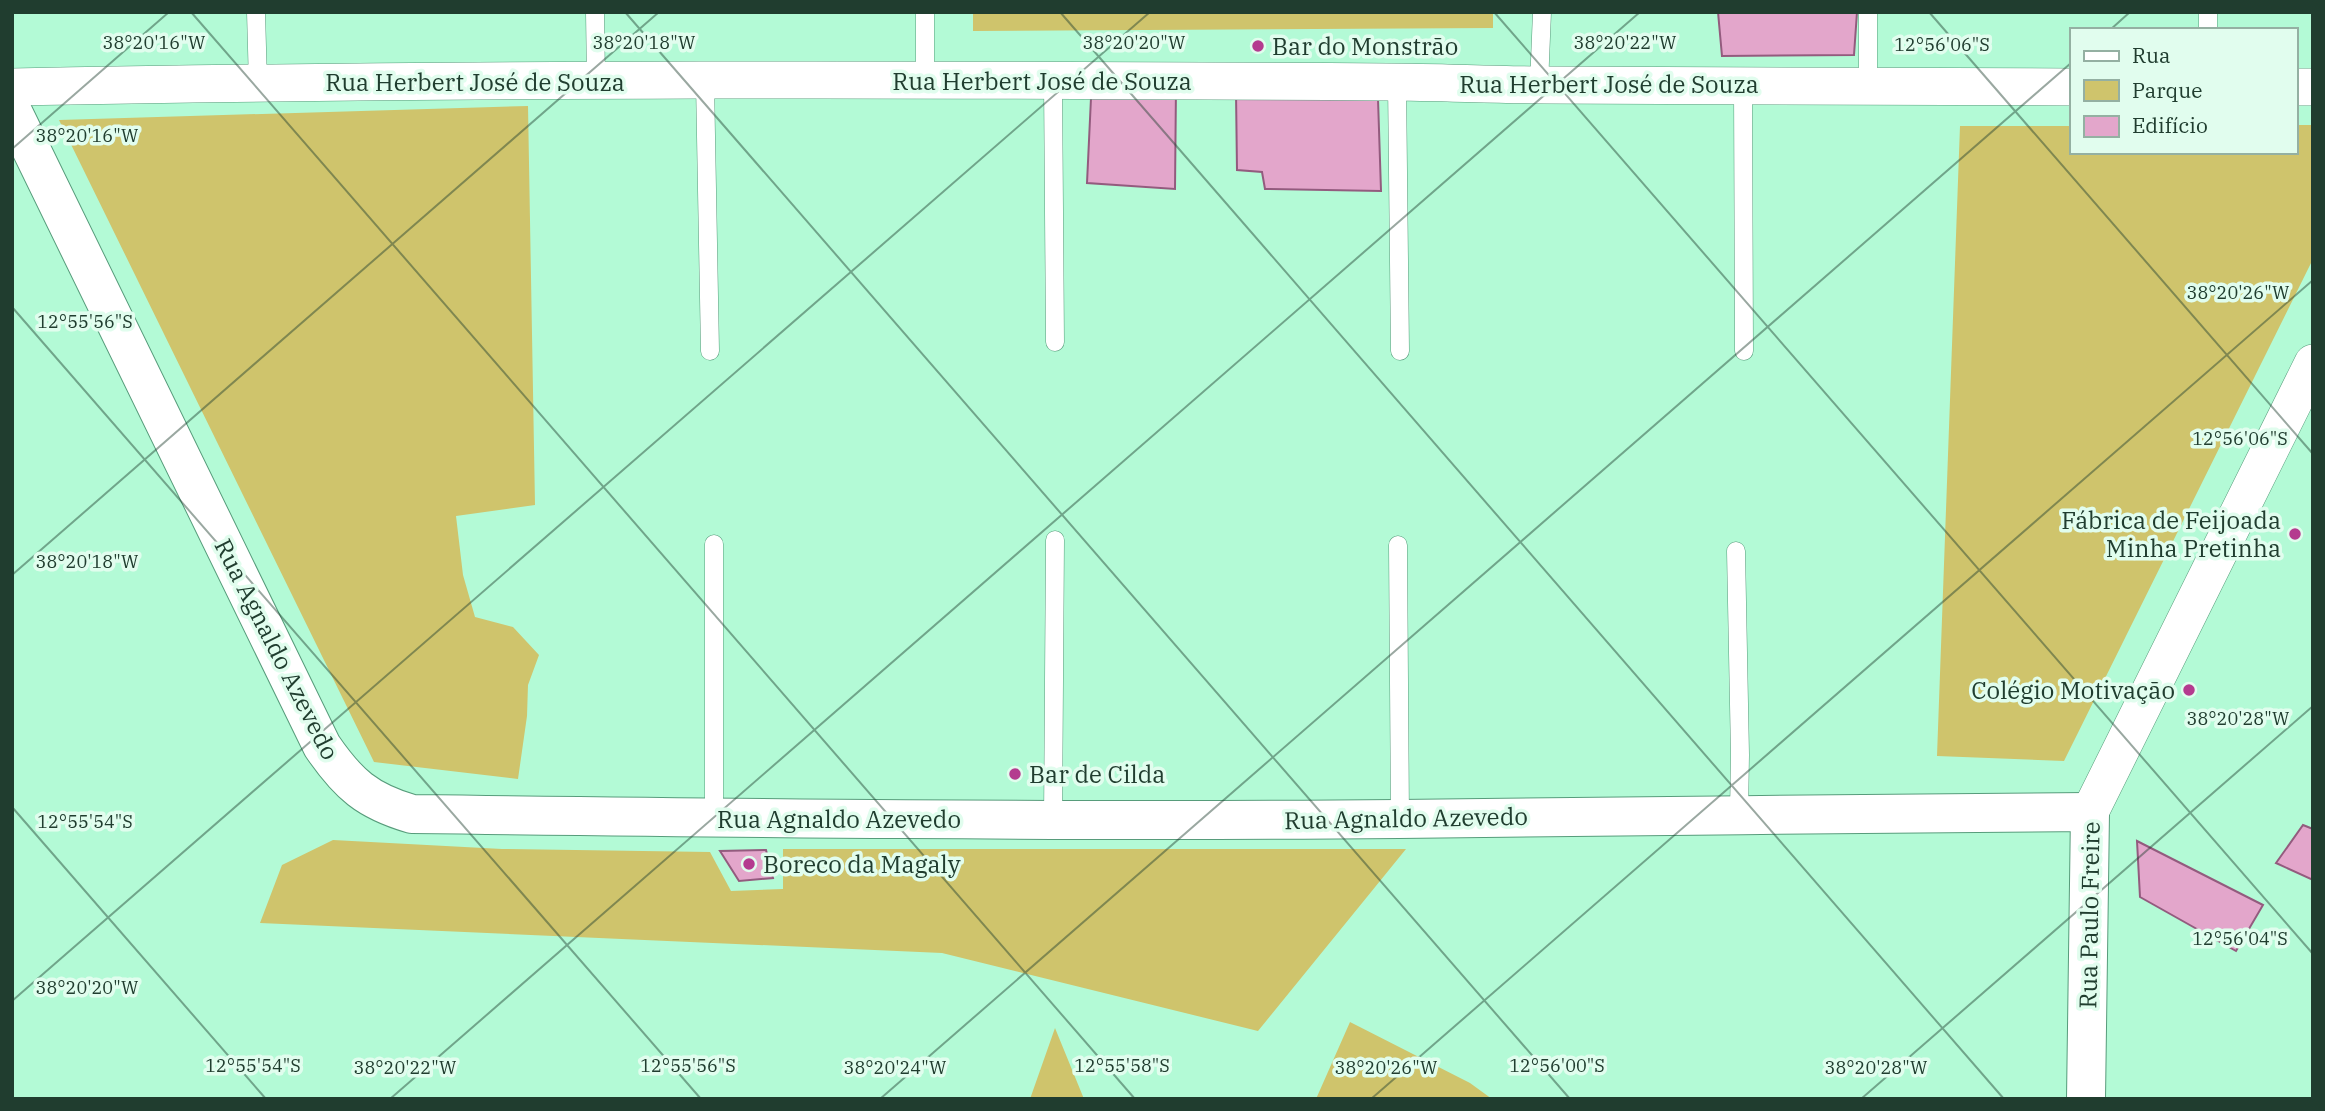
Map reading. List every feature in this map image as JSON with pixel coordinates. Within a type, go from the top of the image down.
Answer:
[{"type":"street","name":"Rua Herbert José de Souza","points":[[12,87],[596,80],[1053,80],[1868,88],[2070,87]]},
{"type":"street","name":"Rua Agnaldo Azevedo","points":[[12,110],[322,746],[340,772],[364,793],[387,807],[412,814],[1053,821],[2090,812]]},
{"type":"street","name":"Rua Paulo Freire","points":[[2086,1099],[2090,812],[2313,363]]},
{"type":"lane","points":[[256,12],[257,84]]},
{"type":"lane","points":[[595,12],[596,80]]},
{"type":"lane","points":[[925,12],[925,80]]},
{"type":"lane","points":[[1539,85],[1542,12]]},
{"type":"lane","points":[[1868,12],[1868,88]]},
{"type":"lane","points":[[1053,80],[1055,342]]},
{"type":"lane","points":[[705,82],[710,351]]},
{"type":"lane","points":[[1397,82],[1401,351]]},
{"type":"lane","points":[[1743,85],[1744,351]]},
{"type":"lane","points":[[1053,821],[1055,540]]},
{"type":"lane","points":[[714,544],[714,818]]},
{"type":"lane","points":[[1398,545],[1400,820]]},
{"type":"lane","points":[[1736,551],[1739,814]]},
{"type":"green space","points":[[973,12],[1493,12],[1493,28],[973,31]]},
{"type":"green space","points":[[528,106],[535,505],[456,516],[463,575],[475,617],[513,627],[539,655],[528,685],[527,716],[518,779],[374,762],[59,120]]},
{"type":"green space","points":[[2297,125],[2313,125],[2313,259],[2064,761],[1937,756],[1960,126],[2070,126],[2070,154],[2297,154]]},
{"type":"green space","points":[[333,840],[502,849],[710,852],[731,891],[783,889],[783,849],[1406,849],[1258,1031],[942,953],[260,923],[282,865]]},
{"type":"green space","points":[[1350,1022],[1470,1083],[1492,1099],[1316,1099]]},
{"type":"green space","points":[[1055,1028],[1084,1099],[1030,1099]]},
{"type":"building","points":[[1718,12],[1857,12],[1854,55],[1722,56]]},
{"type":"building","points":[[1176,86],[1175,189],[1087,183],[1091,98]]},
{"type":"building","points":[[1236,92],[1378,99],[1381,191],[1265,189],[1262,172],[1237,170]]},
{"type":"building","points":[[2303,825],[2313,829],[2313,880],[2276,863]]},
{"type":"building","points":[[2137,841],[2263,905],[2236,951],[2140,897]]},
{"type":"building","name":"Boreco da Magaly","points":[[766,850],[773,878],[739,881],[720,851]]},
{"type":"place","name":"Bar do Monstrão","points":[[1258,46]]},
{"type":"place","name":"Fábrica de Feijoada Minha Pretinha","points":[[2295,534]]},
{"type":"place","name":"Colégio Motivação","points":[[2189,690]]},
{"type":"place","name":"Bar de Cilda","points":[[1015,774]]},
{"type":"place","name":"Boreco da Magaly","points":[[749,864]]}]
